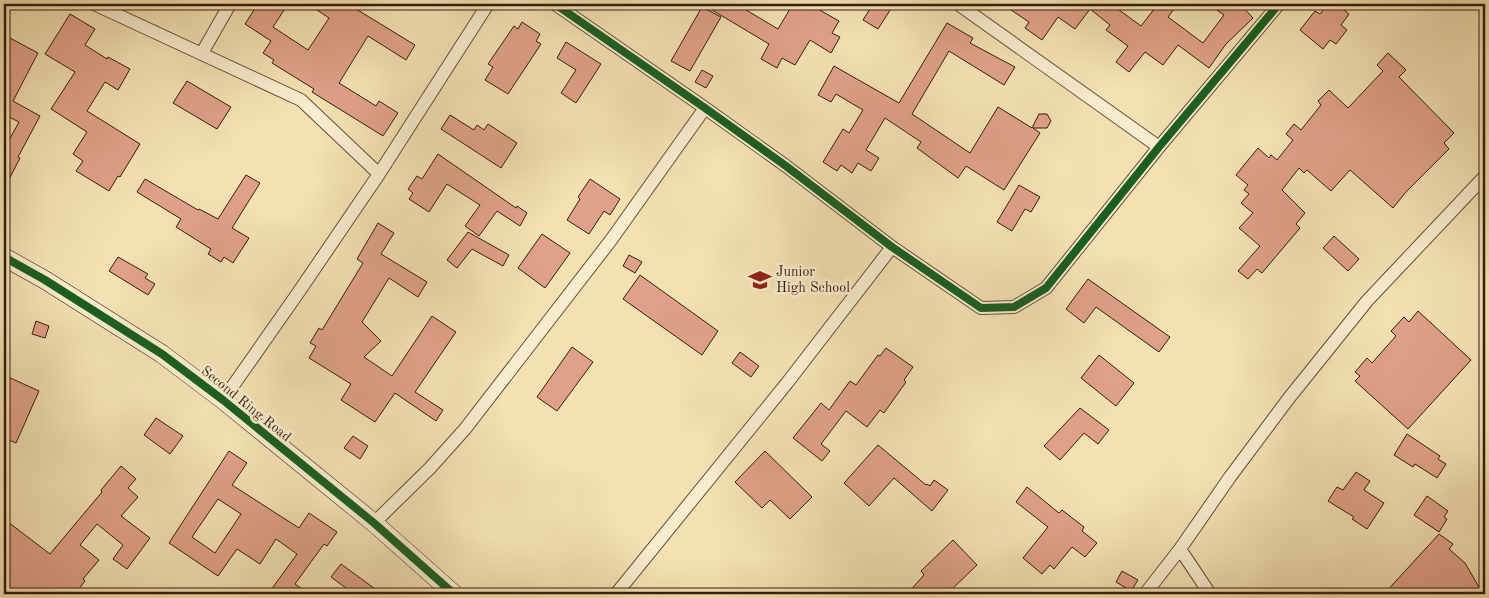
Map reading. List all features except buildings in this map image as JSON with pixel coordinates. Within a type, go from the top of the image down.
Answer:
[{"type":"street","points":[[94,4],[301,100],[379,174]]},
{"type":"street","points":[[202,53],[230,4]]},
{"type":"street","points":[[223,400],[379,174],[488,4]]},
{"type":"street","points":[[555,4],[705,108],[786,166],[892,247],[981,308],[1014,307],[1046,288],[1274,5]]},
{"type":"street","points":[[958,4],[1159,147]]},
{"type":"street","points":[[374,524],[430,468],[465,428],[611,240],[705,108]]},
{"type":"street","points":[[1145,594],[1180,548],[1230,476],[1366,301],[1485,176]]},
{"type":"street","points":[[616,594],[787,382],[892,247]]},
{"type":"street","name":"Second Ring Road","points":[[4,257],[45,280],[162,354],[223,400],[374,524],[454,594]]},
{"type":"street","points":[[1180,548],[1210,594]]},
{"type":"cycle path","points":[[555,4],[705,108],[786,166],[892,247],[981,308],[1014,307],[1046,288],[1159,147],[1279,4]]},
{"type":"cycle path","points":[[4,257],[45,280],[162,354],[223,400],[374,523],[454,594]]},
{"type":"place","name":"Junior High School","points":[[760,280]]}]
